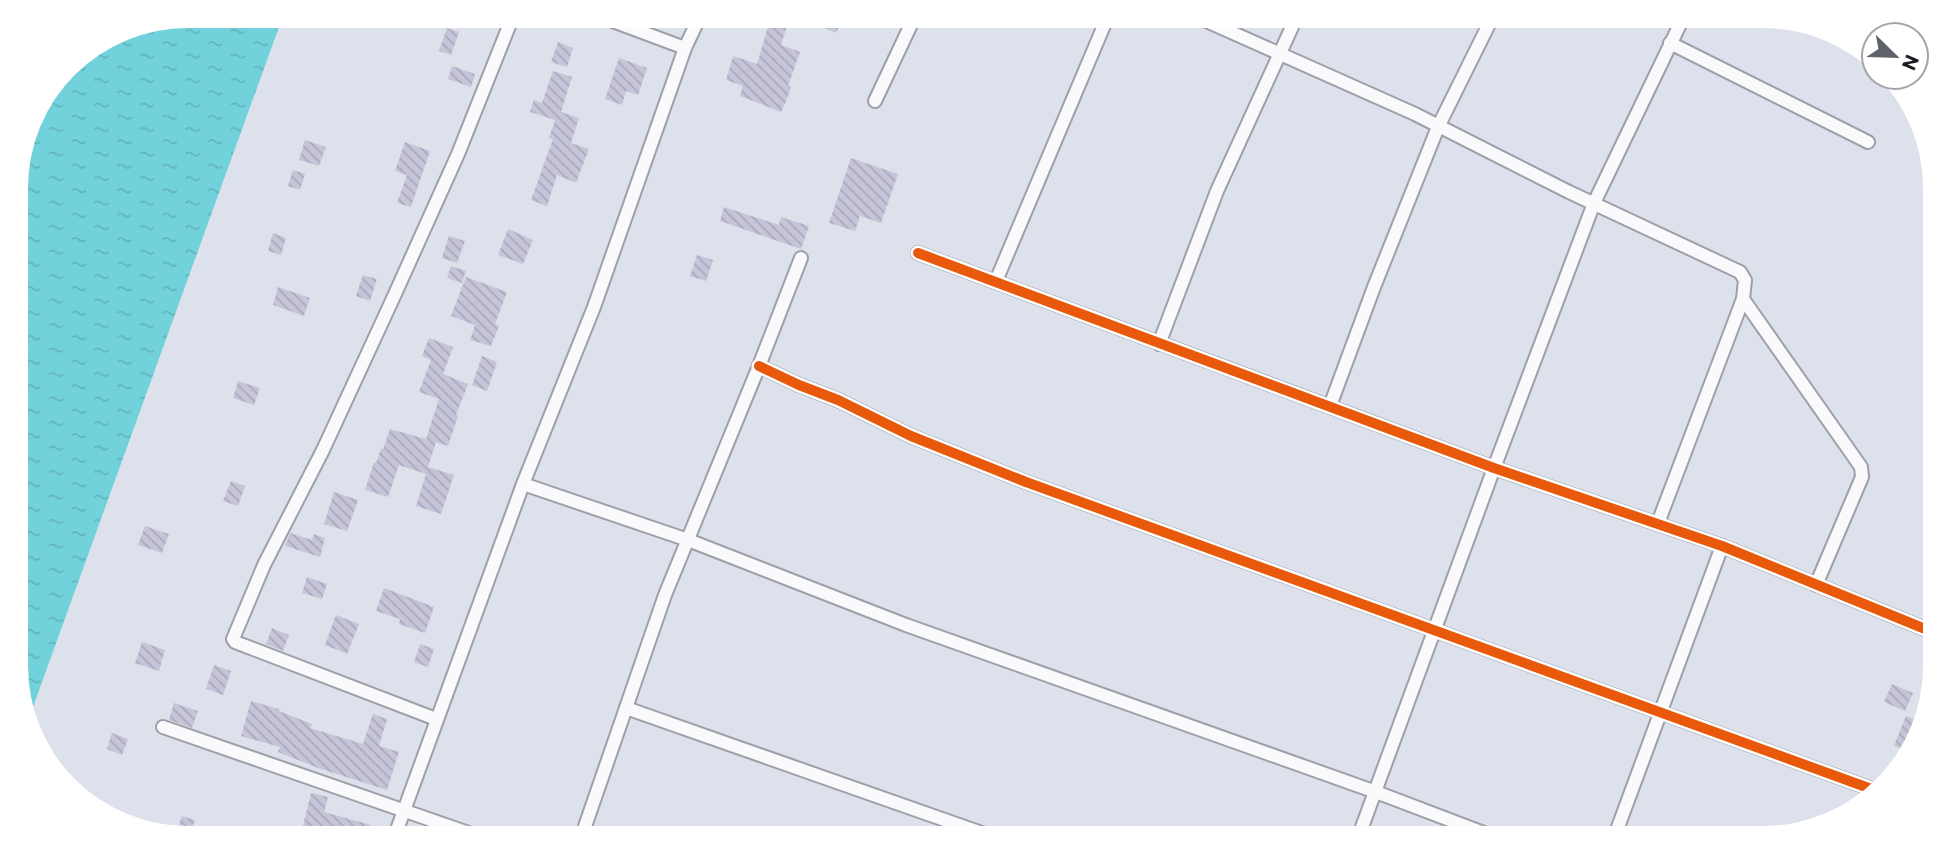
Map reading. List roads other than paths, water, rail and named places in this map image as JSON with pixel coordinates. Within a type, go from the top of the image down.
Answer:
[{"type":"street","points":[[436,719],[234,642],[233,639],[264,565],[323,450],[395,295],[458,154],[508,28]]},
{"type":"street","points":[[631,28],[685,48]]},
{"type":"street","points":[[398,826],[523,484],[594,307],[694,28]]},
{"type":"street","points":[[875,101],[909,28]]},
{"type":"street","points":[[996,281],[1103,28]]},
{"type":"street","points":[[1222,28],[1415,114],[1740,272],[1745,281],[1742,299],[1658,523]]},
{"type":"street","points":[[1159,344],[1217,191],[1291,28]]},
{"type":"street","points":[[1330,406],[1438,127],[1487,28]]},
{"type":"street","points":[[1363,826],[1594,203],[1678,28]]},
{"type":"street","points":[[1670,43],[1868,142]]},
{"type":"street","points":[[918,253],[1494,468],[1722,546],[1923,628]]},
{"type":"street","points":[[585,826],[664,595],[759,366],[800,258]]},
{"type":"street","points":[[1742,299],[1861,467],[1862,477],[1816,585]]},
{"type":"street","points":[[759,366],[838,400],[911,436],[1026,482],[1867,787]]},
{"type":"street","points":[[523,484],[688,541],[906,625],[1465,826]]},
{"type":"street","points":[[1619,826],[1722,546]]},
{"type":"street","points":[[626,708],[962,826]]},
{"type":"street","points":[[163,727],[448,826]]},
{"type":"water","points":[[279,28],[33,707],[28,666],[28,177],[33,146],[49,108],[68,82],[108,49],[136,36],[167,29]]}]
